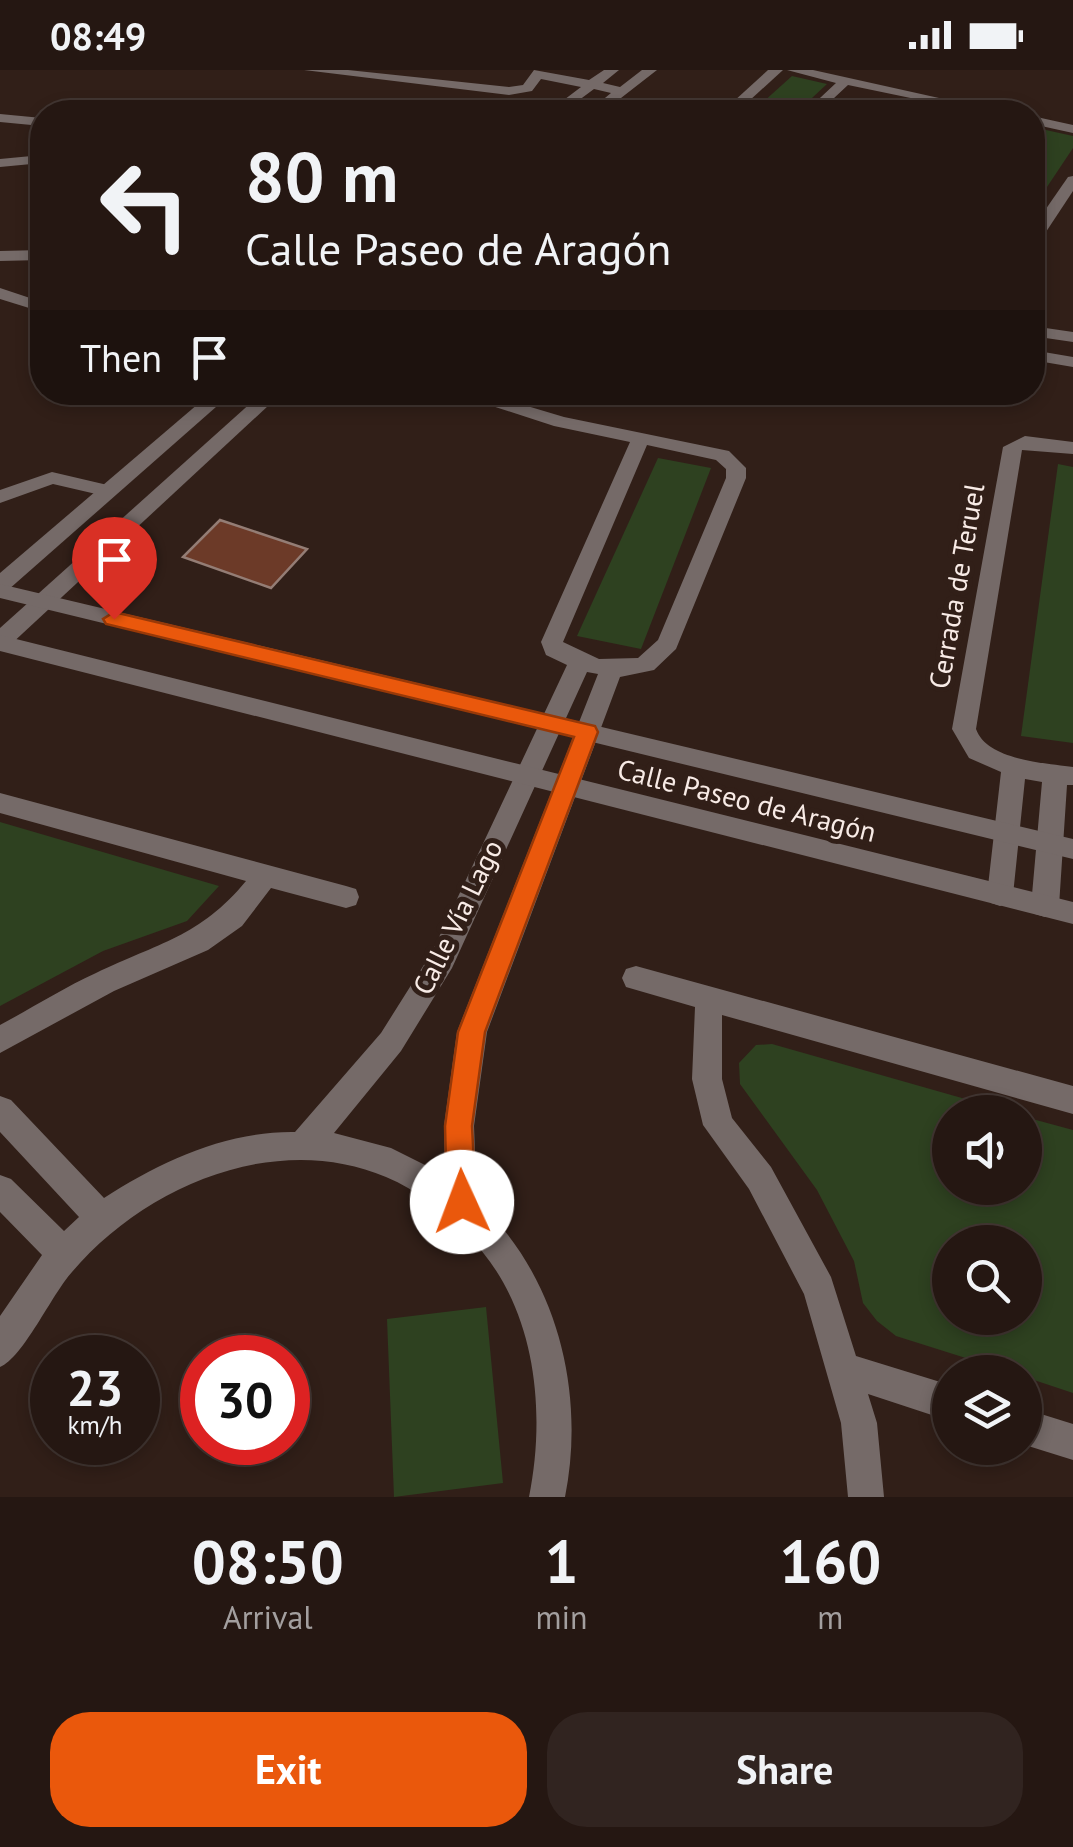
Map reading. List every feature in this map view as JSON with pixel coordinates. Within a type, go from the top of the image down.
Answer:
[{"type":"street","points":[[311,70],[509,90],[536,76],[592,85],[616,96]]},
{"type":"street","points":[[572,100],[612,70]]},
{"type":"street","points":[[611,100],[650,70]]},
{"type":"street","points":[[742,100],[776,70]]},
{"type":"street","points":[[794,70],[937,100]]},
{"type":"street","points":[[536,76],[580,94],[616,96]]},
{"type":"street","points":[[825,100],[845,81]]},
{"type":"street","points":[[0,118],[30,121]]},
{"type":"street","points":[[1045,123],[1073,129]]},
{"type":"street","points":[[0,163],[30,160]]},
{"type":"street","points":[[1045,222],[1073,180]]},
{"type":"street","points":[[0,256],[30,255]]},
{"type":"street","points":[[0,293],[30,303]]},
{"type":"street","points":[[1045,333],[1073,337]]},
{"type":"street","points":[[1045,357],[1073,362]]},
{"type":"street","points":[[0,588],[209,405]]},
{"type":"street","points":[[0,642],[40,601],[259,405]]},
{"type":"street","points":[[503,405],[561,422],[641,438],[722,455],[736,468],[736,478],[662,655],[645,668],[612,667],[554,649],[554,632],[641,438]]},
{"type":"street","name":"Cerrada de Teruel","points":[[1046,906],[1062,846],[1064,775],[977,753],[965,740],[964,729],[1013,447],[1026,442],[1073,448]]},
{"type":"street","points":[[0,497],[52,478],[110,492]]},
{"type":"street","name":"Calle Paseo de Aragón","points":[[0,588],[40,601],[1062,846]]},
{"type":"street","name":"Calle Paseo de Aragón","points":[[0,642],[1073,913]]},
{"type":"street","name":"Calle Vía Lago","points":[[305,1144],[390,1042],[432,976],[581,660]]},
{"type":"street","name":"Calle Vía Lago","points":[[462,1202],[458,1126],[472,1032],[612,667]]},
{"type":"street","points":[[1000,894],[1014,764]]},
{"type":"street","points":[[0,803],[346,897]]},
{"type":"street","points":[[0,1040],[104,982],[198,942],[232,918],[266,876]]},
{"type":"street","points":[[636,978],[1073,1100]]},
{"type":"street","points":[[710,998],[704,1037],[706,1080],[718,1125],[760,1178],[798,1243],[846,1370],[859,1423],[866,1497]]},
{"type":"street","points":[[0,1110],[102,1219]]},
{"type":"street","points":[[0,1350],[22,1310],[64,1254],[102,1219],[150,1186],[201,1161],[253,1148],[305,1144],[362,1151],[414,1171],[462,1202],[508,1255],[540,1323],[555,1403],[554,1495]]},
{"type":"street","points":[[0,1190],[64,1254]]},
{"type":"street","points":[[846,1370],[932,1397]]},
{"type":"street","points":[[1042,1432],[1073,1442]]},
{"type":"green space","points":[[792,76],[827,84],[810,100],[765,100]]},
{"type":"green space","points":[[1045,130],[1073,136],[1073,148],[1045,190]]},
{"type":"green space","points":[[658,458],[711,468],[641,649],[577,636]]},
{"type":"green space","points":[[1058,464],[1073,467],[1073,743],[1021,736]]},
{"type":"green space","points":[[0,822],[219,886],[187,921],[103,951],[0,1006]]},
{"type":"green space","points":[[772,1044],[951,1095],[932,1095],[932,1205],[1042,1205],[1042,1122],[1073,1130],[1073,1393],[1042,1383],[1042,1355],[956,1355],[896,1336],[877,1321],[863,1303],[854,1261],[817,1190],[740,1084],[739,1063],[756,1045]]},
{"type":"green space","points":[[486,1307],[503,1483],[394,1497],[387,1319]]},
{"type":"building","points":[[220,520],[307,549],[271,588],[183,557]]},
{"type":"route","points":[[114,619],[587,732],[488,980],[472,1032],[458,1126],[462,1202]]}]
